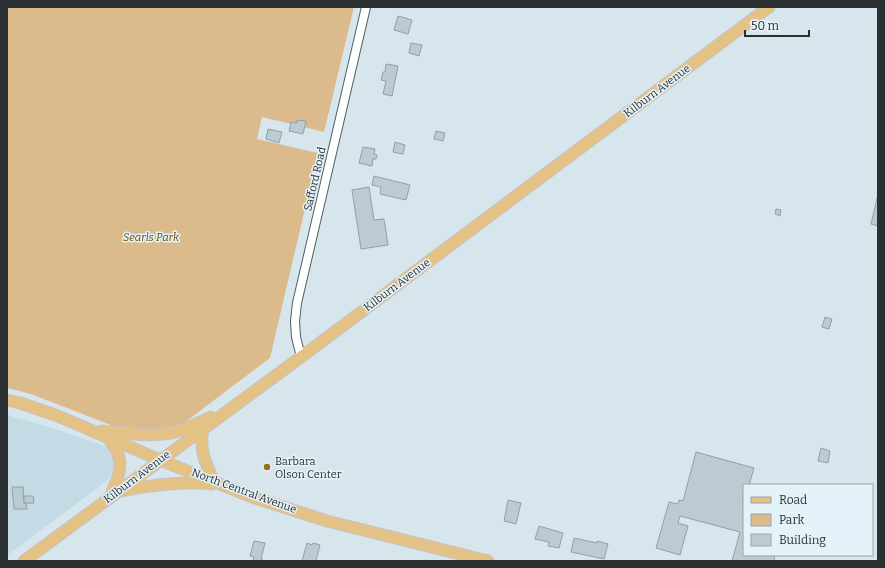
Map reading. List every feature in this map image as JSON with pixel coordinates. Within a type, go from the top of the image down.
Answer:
[{"type":"main road","name":"Kilburn Avenue","points":[[24,561],[301,357],[769,7]]},
{"type":"main road","name":"North Central Avenue","points":[[7,400],[58,416],[160,460],[252,497],[327,521],[488,561]]},
{"type":"main road","points":[[90,430],[141,434],[171,433],[182,430],[230,409]]},
{"type":"main road","points":[[203,428],[202,447],[205,463],[214,481]]},
{"type":"main road","points":[[108,437],[118,453],[120,463],[120,472],[114,495],[140,488],[176,483],[224,486]]},
{"type":"street","name":"Safford Road","points":[[301,357],[296,337],[295,321],[297,303],[366,7]]},
{"type":"shaded area","points":[[7,415],[53,428],[107,447],[115,460],[114,468],[109,478],[7,555]]},
{"type":"green space","name":"Searls Park","points":[[7,7],[354,7],[324,132],[262,117],[257,139],[318,153],[270,358],[180,426],[153,434],[121,429],[31,394],[7,388]]},
{"type":"building","points":[[398,16],[412,20],[408,34],[394,30]]},
{"type":"building","points":[[411,43],[422,45],[419,56],[409,53]]},
{"type":"building","points":[[386,64],[398,66],[392,96],[383,94],[386,81],[381,80],[383,72],[385,72]]},
{"type":"building","points":[[297,120],[306,121],[303,134],[289,131],[291,122],[297,123]]},
{"type":"building","points":[[268,129],[282,132],[279,143],[266,139]]},
{"type":"building","points":[[436,131],[445,133],[443,141],[434,139]]},
{"type":"building","points":[[395,142],[405,145],[403,154],[393,152]]},
{"type":"building","points":[[363,147],[375,149],[374,154],[377,155],[376,159],[373,159],[372,166],[359,163]]},
{"type":"building","points":[[374,176],[410,185],[406,200],[380,194],[381,187],[372,185]]},
{"type":"building","points":[[369,187],[374,220],[384,219],[388,245],[361,249],[352,190]]},
{"type":"building","points":[[878,194],[878,226],[871,224]]},
{"type":"building","points":[[776,209],[781,210],[780,216],[775,214]]},
{"type":"building","points":[[825,317],[832,319],[829,329],[822,327]]},
{"type":"building","points":[[821,448],[830,451],[828,463],[818,461]]},
{"type":"building","points":[[696,452],[754,468],[749,484],[743,484],[743,556],[775,556],[774,561],[732,561],[740,532],[680,516],[678,523],[688,526],[680,555],[656,548],[669,502],[678,504],[679,500],[683,501]]},
{"type":"building","points":[[12,487],[23,487],[24,503],[26,503],[27,509],[14,509]]},
{"type":"building","points":[[24,496],[33,496],[34,503],[24,503]]},
{"type":"building","points":[[508,500],[521,503],[516,524],[504,521]]},
{"type":"building","points":[[539,526],[563,533],[559,548],[548,546],[549,542],[535,539]]},
{"type":"building","points":[[574,538],[608,544],[604,559],[571,552]]},
{"type":"building","points":[[254,541],[265,543],[261,559],[263,561],[253,561],[254,557],[250,556]]},
{"type":"building","points":[[307,543],[312,545],[313,543],[320,545],[316,561],[302,561]]},
{"type":"place","name":"Barbara Olson Center","points":[[267,467]]}]
